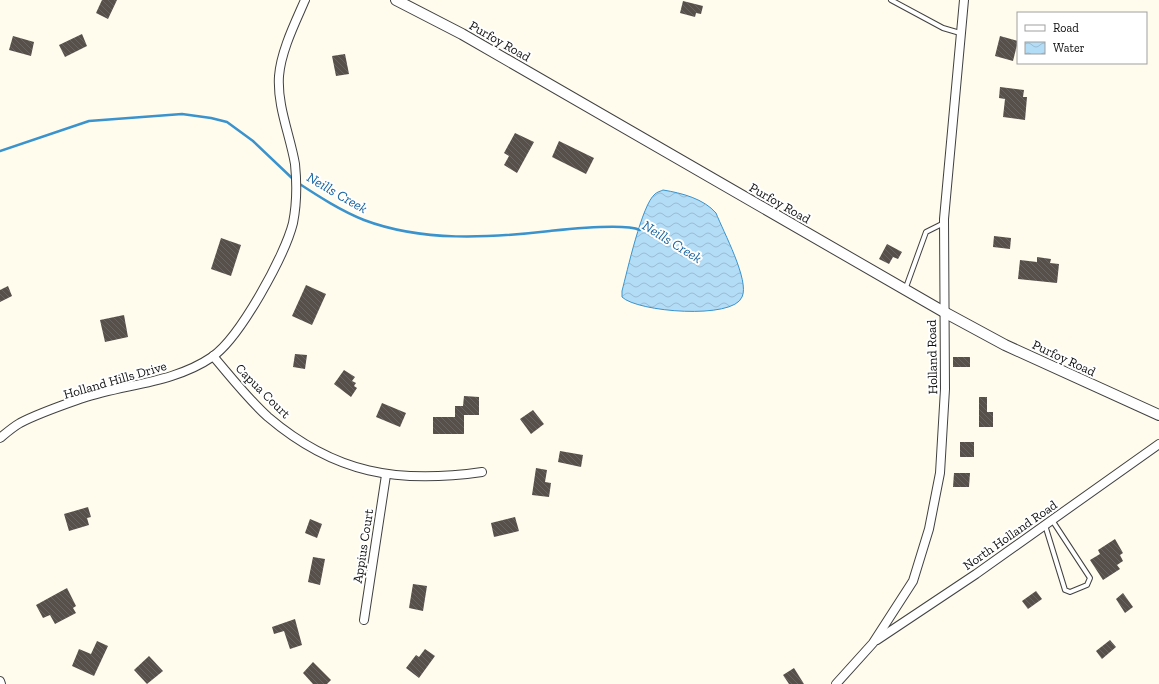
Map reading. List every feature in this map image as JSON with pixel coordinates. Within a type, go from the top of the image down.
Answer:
[{"type":"street","name":"Holland Hills Drive","points":[[0,438],[19,423],[84,398],[172,377],[213,356],[238,329],[259,296],[284,247],[292,223],[297,192],[295,164],[283,117],[279,76],[288,40],[305,0]]},
{"type":"street","name":"Purfoy Road","points":[[396,0],[462,34],[944,312],[1005,345],[1159,416]]},
{"type":"street","name":"Holland Road","points":[[836,684],[873,643],[913,581],[929,529],[940,473],[945,389],[944,223],[964,0]]},
{"type":"street","name":"Capua Court","points":[[213,356],[244,393],[268,417],[297,439],[315,450],[353,466],[386,475],[449,477],[482,472]]},
{"type":"street","name":"North Holland Road","points":[[873,643],[1045,525],[1159,444]]},
{"type":"street","name":"Appius Court","points":[[364,620],[386,475]]},
{"type":"street","points":[[0,680],[1,684]]},
{"type":"lane","points":[[891,0],[943,28],[960,33]]},
{"type":"lane","points":[[905,290],[926,232],[944,223]]},
{"type":"lane","points":[[1045,525],[1063,579],[1065,590],[1070,592],[1087,585],[1090,578],[1052,519]]},
{"type":"water","points":[[663,190],[699,200],[716,213],[735,256],[742,280],[742,297],[735,304],[722,309],[704,311],[664,310],[646,307],[622,297],[622,291],[640,224],[650,200],[655,194]]},
{"type":"building","points":[[102,0],[117,0],[108,19],[96,13]]},
{"type":"building","points":[[683,1],[703,6],[701,14],[696,13],[695,17],[680,13]]},
{"type":"building","points":[[82,34],[87,46],[65,57],[59,45]]},
{"type":"building","points":[[13,36],[34,42],[31,56],[9,50]]},
{"type":"building","points":[[1000,36],[1017,41],[1013,61],[995,56]]},
{"type":"building","points":[[345,54],[349,74],[336,76],[332,56]]},
{"type":"building","points":[[1000,87],[1024,90],[1023,97],[1027,97],[1025,120],[1003,117],[1005,99],[999,98]]},
{"type":"building","points":[[515,133],[534,142],[517,173],[504,165],[509,156],[504,153]]},
{"type":"building","points":[[559,141],[594,158],[586,174],[552,157]]},
{"type":"building","points":[[994,236],[1011,238],[1010,249],[993,247]]},
{"type":"building","points":[[221,238],[241,245],[231,276],[211,269]]},
{"type":"building","points":[[887,244],[902,252],[898,259],[893,257],[889,264],[879,259]]},
{"type":"building","points":[[1037,257],[1051,259],[1050,263],[1059,264],[1057,283],[1018,279],[1020,260],[1037,262]]},
{"type":"building","points":[[306,285],[326,294],[312,325],[292,316]]},
{"type":"building","points":[[8,286],[12,296],[0,302],[0,290]]},
{"type":"building","points":[[124,315],[128,337],[105,342],[100,320]]},
{"type":"building","points":[[295,354],[307,355],[305,369],[293,367]]},
{"type":"building","points":[[953,357],[970,357],[970,367],[953,367]]},
{"type":"building","points":[[344,370],[355,377],[352,381],[356,383],[354,386],[357,388],[351,397],[334,384]]},
{"type":"building","points":[[464,396],[479,397],[479,415],[464,415],[464,434],[433,434],[433,417],[455,417],[455,406],[463,406]]},
{"type":"building","points":[[979,397],[987,397],[987,412],[993,412],[993,427],[979,427]]},
{"type":"building","points":[[382,403],[406,413],[400,427],[376,417]]},
{"type":"building","points":[[533,410],[544,424],[531,434],[520,419]]},
{"type":"building","points":[[960,442],[974,442],[974,457],[960,457]]},
{"type":"building","points":[[560,451],[583,455],[581,467],[558,462]]},
{"type":"building","points":[[536,468],[547,470],[545,482],[551,483],[549,497],[532,495]]},
{"type":"building","points":[[954,473],[970,473],[969,487],[953,487]]},
{"type":"building","points":[[88,507],[91,517],[87,518],[89,525],[69,531],[64,514]]},
{"type":"building","points":[[515,517],[519,531],[494,537],[491,523]]},
{"type":"building","points":[[310,519],[322,524],[317,538],[305,533]]},
{"type":"building","points":[[1115,539],[1123,553],[1120,555],[1123,561],[1117,565],[1120,569],[1103,580],[1090,560],[1100,554],[1098,550]]},
{"type":"building","points":[[313,557],[325,559],[320,585],[308,582]]},
{"type":"building","points":[[413,584],[427,586],[423,611],[409,608]]},
{"type":"building","points":[[67,588],[76,606],[73,608],[76,613],[55,624],[50,615],[43,618],[36,605]]},
{"type":"building","points":[[1036,591],[1042,599],[1028,609],[1022,601]]},
{"type":"building","points":[[1123,593],[1133,607],[1125,613],[1116,599]]},
{"type":"building","points":[[295,619],[302,645],[290,649],[284,631],[274,634],[272,627]]},
{"type":"building","points":[[1110,640],[1116,647],[1102,659],[1096,651]]},
{"type":"building","points":[[97,641],[108,646],[94,676],[72,666],[79,649],[91,654]]},
{"type":"building","points":[[425,649],[435,656],[419,678],[406,668],[416,655],[419,657]]},
{"type":"building","points":[[149,656],[163,671],[147,684],[134,670]]},
{"type":"building","points":[[313,662],[331,680],[327,684],[313,684],[303,673]]},
{"type":"building","points":[[794,668],[804,684],[789,684],[783,675]]},
{"type":"waterway","name":"Neills Creek","points":[[0,151],[89,121],[182,114],[227,122],[253,141],[294,180]]},
{"type":"waterway","name":"Neills Creek","points":[[298,183],[330,203],[364,220],[409,232],[432,235],[480,236],[596,227],[622,227],[640,230]]}]
